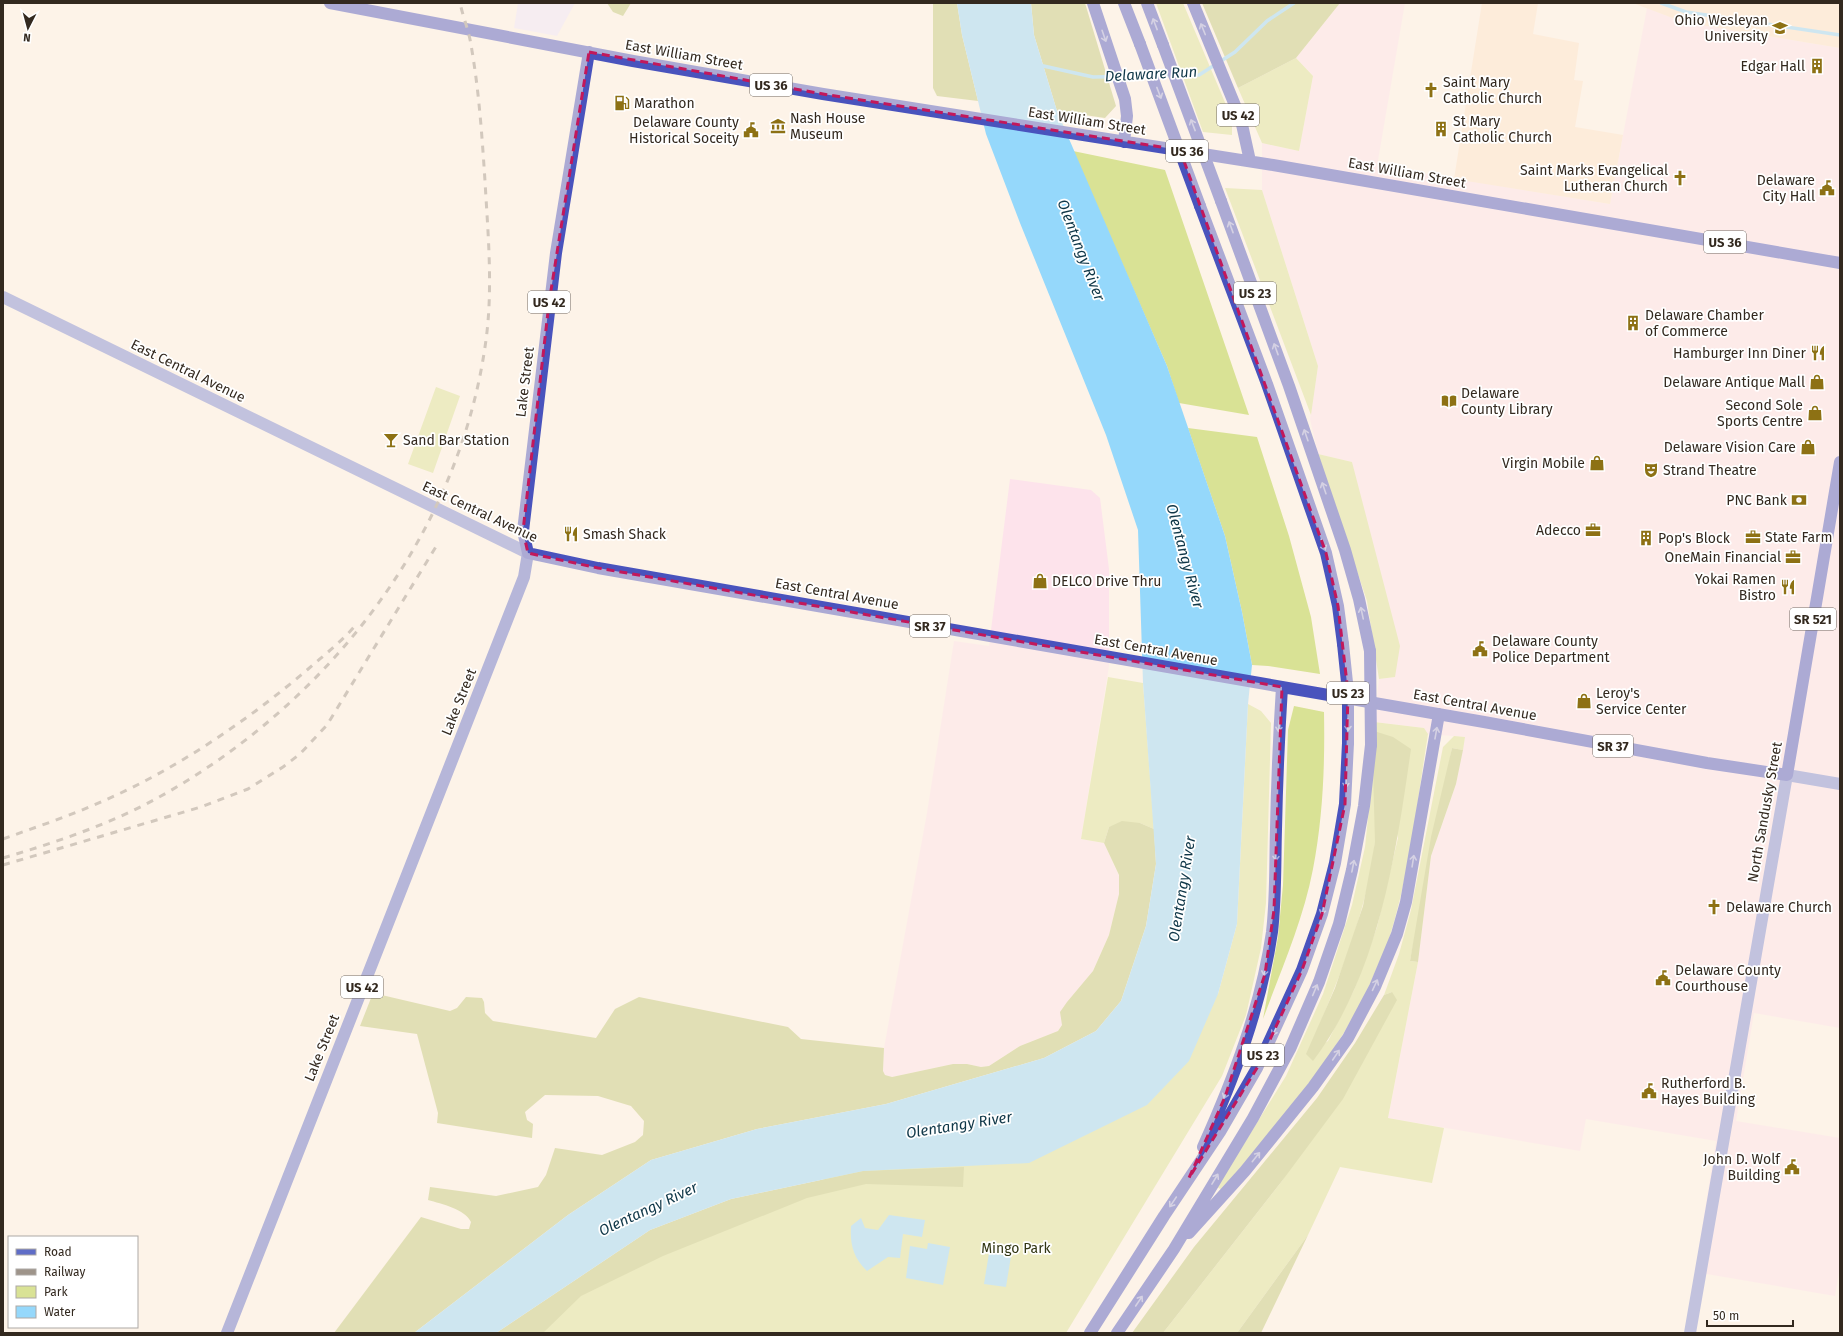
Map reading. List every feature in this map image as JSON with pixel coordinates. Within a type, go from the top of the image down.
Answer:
[{"type":"highway","name":"East William Street","points":[[330,3],[654,65],[955,115],[1250,161],[1840,263]]},
{"type":"highway","points":[[1093,3],[1127,107],[1124,142]]},
{"type":"highway","name":"US 23","points":[[1090,1333],[1220,1132],[1257,1068],[1302,970],[1322,914],[1335,863],[1345,804],[1348,743],[1348,692],[1343,644],[1338,606],[1326,553],[1267,384],[1124,3]]},
{"type":"highway","name":"US 23","points":[[1117,1333],[1174,1248],[1253,1118],[1290,1049],[1319,982],[1339,924],[1352,870],[1364,806],[1371,745],[1370,651],[1359,599],[1345,550],[1289,386],[1147,3]]},
{"type":"highway","name":"US 42","points":[[1192,3],[1240,120],[1250,161]]},
{"type":"highway","name":"Lake Street","points":[[528,553],[523,531],[549,303],[589,52]]},
{"type":"highway","name":"North Sandusky Street","points":[[1787,775],[1840,462]]},
{"type":"highway","name":"East Central Avenue","points":[[528,553],[598,568],[1439,714],[1707,763],[1787,775]]},
{"type":"highway","points":[[1189,1178],[1225,1097],[1253,1018],[1265,974],[1274,910],[1278,748],[1282,687]]},
{"type":"highway","points":[[1174,1248],[1245,1171],[1313,1087],[1348,1038],[1375,987],[1396,934],[1406,902],[1439,714]]},
{"type":"main road","name":"East Central Avenue","points":[[3,297],[528,553]]},
{"type":"main road","name":"Lake Street","points":[[227,1333],[524,578],[528,553]]},
{"type":"main road","name":"SR 37","points":[[1787,775],[1840,784]]},
{"type":"main road","name":"North Sandusky Street","points":[[1690,1333],[1787,775]]},
{"type":"highlighted area","points":[[589,52],[823,94],[1180,150],[1326,553],[1338,606],[1348,692],[1345,804],[1322,914],[1302,970],[1257,1068],[1189,1178],[1225,1097],[1265,974],[1274,910],[1282,687],[598,568],[528,553],[523,531],[549,303]]},
{"type":"shaded area","points":[[518,3],[575,3],[557,36],[514,28]]},
{"type":"shaded area","points":[[1340,3],[1405,3],[1377,166],[1610,204],[1647,8],[1683,22],[1840,48],[1840,1028],[1754,1013],[1736,1121],[1840,1138],[1840,1266],[1835,1296],[1695,1272],[1716,1141],[1586,1119],[1580,1151],[1388,1118],[1418,962],[1431,856],[1456,784],[1465,737],[1428,734],[1424,728],[1374,722],[1379,679],[1395,677],[1352,462],[1318,454],[1310,419],[1318,366],[1262,190],[1262,143],[1299,151],[1313,76],[1296,58]]},
{"type":"shaded area","points":[[1482,3],[1538,3],[1533,34],[1579,43],[1574,80],[1583,81],[1575,127],[1623,135],[1610,204],[1454,179]]},
{"type":"shaded area","name":"Ohio Wesleyan University","points":[[1633,3],[1840,3],[1840,48],[1683,22]]},
{"type":"shaded area","points":[[1010,479],[1091,490],[1100,498],[1109,569],[1109,666],[1081,839],[1104,843],[1119,876],[1119,894],[1109,935],[1093,971],[1058,1031],[1020,1046],[989,1066],[981,1067],[967,1064],[953,1064],[892,1077],[885,1075],[883,1072],[884,1048],[927,813],[954,641],[989,646]]},
{"type":"green space","points":[[607,3],[631,3],[623,16],[613,12]]},
{"type":"green space","points":[[933,3],[957,3],[962,35],[978,101],[937,96],[933,88]]},
{"type":"green space","points":[[1031,3],[1085,3],[1116,106],[1105,118],[1057,111],[1034,35]]},
{"type":"green space","points":[[1156,3],[1183,3],[1232,119],[1232,135],[1203,132]]},
{"type":"green space","points":[[1202,3],[1340,3],[1296,58],[1238,88]]},
{"type":"green space","points":[[1296,58],[1313,76],[1299,151],[1262,143],[1238,88]]},
{"type":"green space","points":[[1073,151],[1165,170],[1249,415],[1179,403],[1167,366]]},
{"type":"green space","points":[[1225,188],[1262,190],[1318,366],[1311,415]]},
{"type":"green space","points":[[436,387],[460,396],[433,473],[408,464]]},
{"type":"green space","points":[[1188,428],[1257,437],[1289,536],[1311,617],[1320,674],[1252,665],[1225,536]]},
{"type":"green space","points":[[1318,454],[1352,462],[1400,646],[1395,677],[1379,679],[1367,601]]},
{"type":"green space","points":[[1108,677],[1143,683],[1154,829],[1140,823],[1109,827],[1104,843],[1081,839]]},
{"type":"green space","name":"Mingo Park","points":[[1248,704],[1261,711],[1271,723],[1266,903],[1261,948],[1246,1015],[1222,1076],[1066,1333],[496,1333],[1218,994],[1237,924]]},
{"type":"green space","points":[[1294,706],[1324,712],[1324,771],[1321,810],[1313,869],[1304,907],[1263,1019],[1278,937],[1283,885],[1288,730]]},
{"type":"green space","points":[[1374,722],[1424,728],[1428,734],[1408,863],[1388,943],[1362,1001],[1327,1059],[1308,1086],[1222,1190],[1217,1187],[1286,1076],[1323,994],[1352,905],[1365,847],[1373,770],[1376,834],[1371,871],[1365,898],[1339,977],[1307,1054],[1328,1041],[1354,990],[1377,927],[1398,838],[1374,731]]},
{"type":"green space","points":[[1374,731],[1393,737],[1411,749],[1399,830],[1381,912],[1369,952],[1354,990],[1336,1027],[1313,1061],[1306,1054],[1335,988],[1363,906],[1375,842],[1373,770]]},
{"type":"green space","points":[[1454,736],[1465,737],[1463,750],[1452,748],[1410,961],[1418,962],[1388,1118],[1444,1128],[1432,1183],[1340,1167],[1308,1235],[1237,1333],[1163,1333],[1282,1181],[1392,992],[1384,995],[1399,954],[1411,910],[1443,747]]},
{"type":"green space","points":[[1452,748],[1463,750],[1456,784],[1431,856],[1418,962],[1410,961],[1431,837]]},
{"type":"green space","points":[[1122,821],[1140,823],[1154,829],[1156,864],[1146,926],[1121,1001],[1096,1031],[1044,1058],[886,1104],[757,1129],[651,1160],[568,1215],[414,1333],[334,1333],[421,1217],[461,1229],[469,1229],[471,1222],[464,1214],[440,1203],[428,1200],[430,1187],[496,1196],[538,1187],[546,1175],[555,1148],[602,1155],[635,1142],[643,1135],[644,1121],[631,1106],[598,1096],[545,1095],[525,1112],[527,1120],[533,1124],[532,1138],[437,1123],[438,1113],[417,1034],[360,1026],[373,993],[450,1011],[457,1008],[466,997],[482,998],[485,1013],[493,1021],[596,1038],[615,1009],[639,997],[788,1027],[801,1039],[884,1048],[883,1071],[885,1075],[892,1077],[953,1064],[967,1064],[981,1067],[989,1066],[1020,1046],[1058,1031],[1062,1025],[1060,1012],[1093,971],[1109,935],[1119,894],[1119,875],[1104,843],[1109,827]]},
{"type":"green space","points":[[1392,992],[1397,1000],[1343,1099],[1282,1181],[1163,1333],[1132,1333],[1194,1247],[1317,1098],[1355,1043],[1384,995]]},
{"type":"green space","points":[[964,1167],[963,1187],[866,1184],[807,1198],[663,1256],[581,1296],[543,1333],[496,1333],[650,1230],[731,1199],[863,1171]]},
{"type":"green space","points":[[1308,1235],[1261,1333],[1237,1333]]},
{"type":"water","name":"Olentangy River","points":[[957,3],[1031,3],[1034,35],[1057,111],[1167,366],[1225,536],[1252,665],[1248,704],[1237,924],[1218,994],[1189,1061],[1147,1105],[1029,1163],[863,1171],[731,1199],[650,1230],[496,1333],[414,1333],[568,1215],[651,1160],[757,1129],[886,1104],[1044,1058],[1096,1031],[1121,1001],[1146,926],[1156,864],[1143,683],[1138,530],[1106,435],[1020,223],[986,134],[962,35]]},
{"type":"water","points":[[889,1215],[925,1220],[922,1237],[903,1234],[900,1258],[888,1257],[867,1271],[858,1261],[853,1250],[851,1226],[861,1218],[865,1228],[878,1230]]},
{"type":"water","points":[[928,1243],[950,1247],[943,1285],[906,1278],[910,1246],[927,1249]]},
{"type":"water","points":[[989,1253],[1011,1256],[1006,1287],[984,1284]]},
{"type":"waterway","name":"Delaware Run","points":[[1039,65],[1093,77],[1199,75],[1235,52],[1267,21],[1294,3]]},
{"type":"waterway","name":"Delaware Run","points":[[1661,3],[1686,12],[1840,35]]},
{"type":"railway","points":[[3,858],[64,839],[123,815],[161,796],[222,757],[279,712],[331,662],[377,606],[416,545],[448,480],[471,411],[486,340],[488,320],[490,281],[480,113],[470,40],[460,3]]},
{"type":"railway","points":[[3,865],[201,807],[248,789],[283,767],[300,754],[327,725],[437,545]]},
{"type":"railway","points":[[3,839],[66,816],[130,789],[157,775],[210,743],[260,708],[284,689],[331,649],[354,627]]},
{"type":"place","name":"Ohio Wesleyan University","points":[[1780,28]]},
{"type":"place","name":"Edgar Hall","points":[[1817,66]]},
{"type":"place","name":"Saint Mary Catholic Church","points":[[1431,90]]},
{"type":"place","name":"Marathon","points":[[622,103]]},
{"type":"place","name":"Nash House Museum","points":[[778,126]]},
{"type":"place","name":"St Mary Catholic Church","points":[[1441,129]]},
{"type":"place","name":"Delaware County Historical Soceity","points":[[751,130]]},
{"type":"place","name":"Saint Marks Evangelical Lutheran Church","points":[[1680,178]]},
{"type":"place","name":"Delaware City Hall","points":[[1827,188]]},
{"type":"place","name":"Delaware Chamber of Commerce","points":[[1633,323]]},
{"type":"place","name":"Hamburger Inn Diner","points":[[1818,353]]},
{"type":"place","name":"Delaware Antique Mall","points":[[1817,382]]},
{"type":"place","name":"Delaware County Library","points":[[1449,401]]},
{"type":"place","name":"Second Sole Sports Centre","points":[[1815,413]]},
{"type":"place","name":"Sand Bar Station","points":[[391,440]]},
{"type":"place","name":"Delaware Vision Care","points":[[1808,447]]},
{"type":"place","name":"Virgin Mobile","points":[[1597,463]]},
{"type":"place","name":"Strand Theatre","points":[[1651,470]]},
{"type":"place","name":"PNC Bank","points":[[1799,500]]},
{"type":"place","name":"Adecco","points":[[1593,530]]},
{"type":"place","name":"Smash Shack","points":[[571,534]]},
{"type":"place","name":"State Farm","points":[[1753,537]]},
{"type":"place","name":"Pop's Block","points":[[1646,538]]},
{"type":"place","name":"OneMain Financial","points":[[1793,557]]},
{"type":"place","name":"DELCO Drive Thru","points":[[1040,581]]},
{"type":"place","name":"Yokai Ramen Bistro","points":[[1788,587]]},
{"type":"place","name":"Delaware County Police Department","points":[[1480,649]]},
{"type":"place","name":"Leroy's Service Center","points":[[1584,701]]},
{"type":"place","name":"Delaware Church","points":[[1714,907]]},
{"type":"place","name":"Delaware County Courthouse","points":[[1663,978]]},
{"type":"place","name":"Rutherford B. Hayes Building","points":[[1649,1091]]},
{"type":"place","name":"John D. Wolf Building","points":[[1792,1167]]}]
